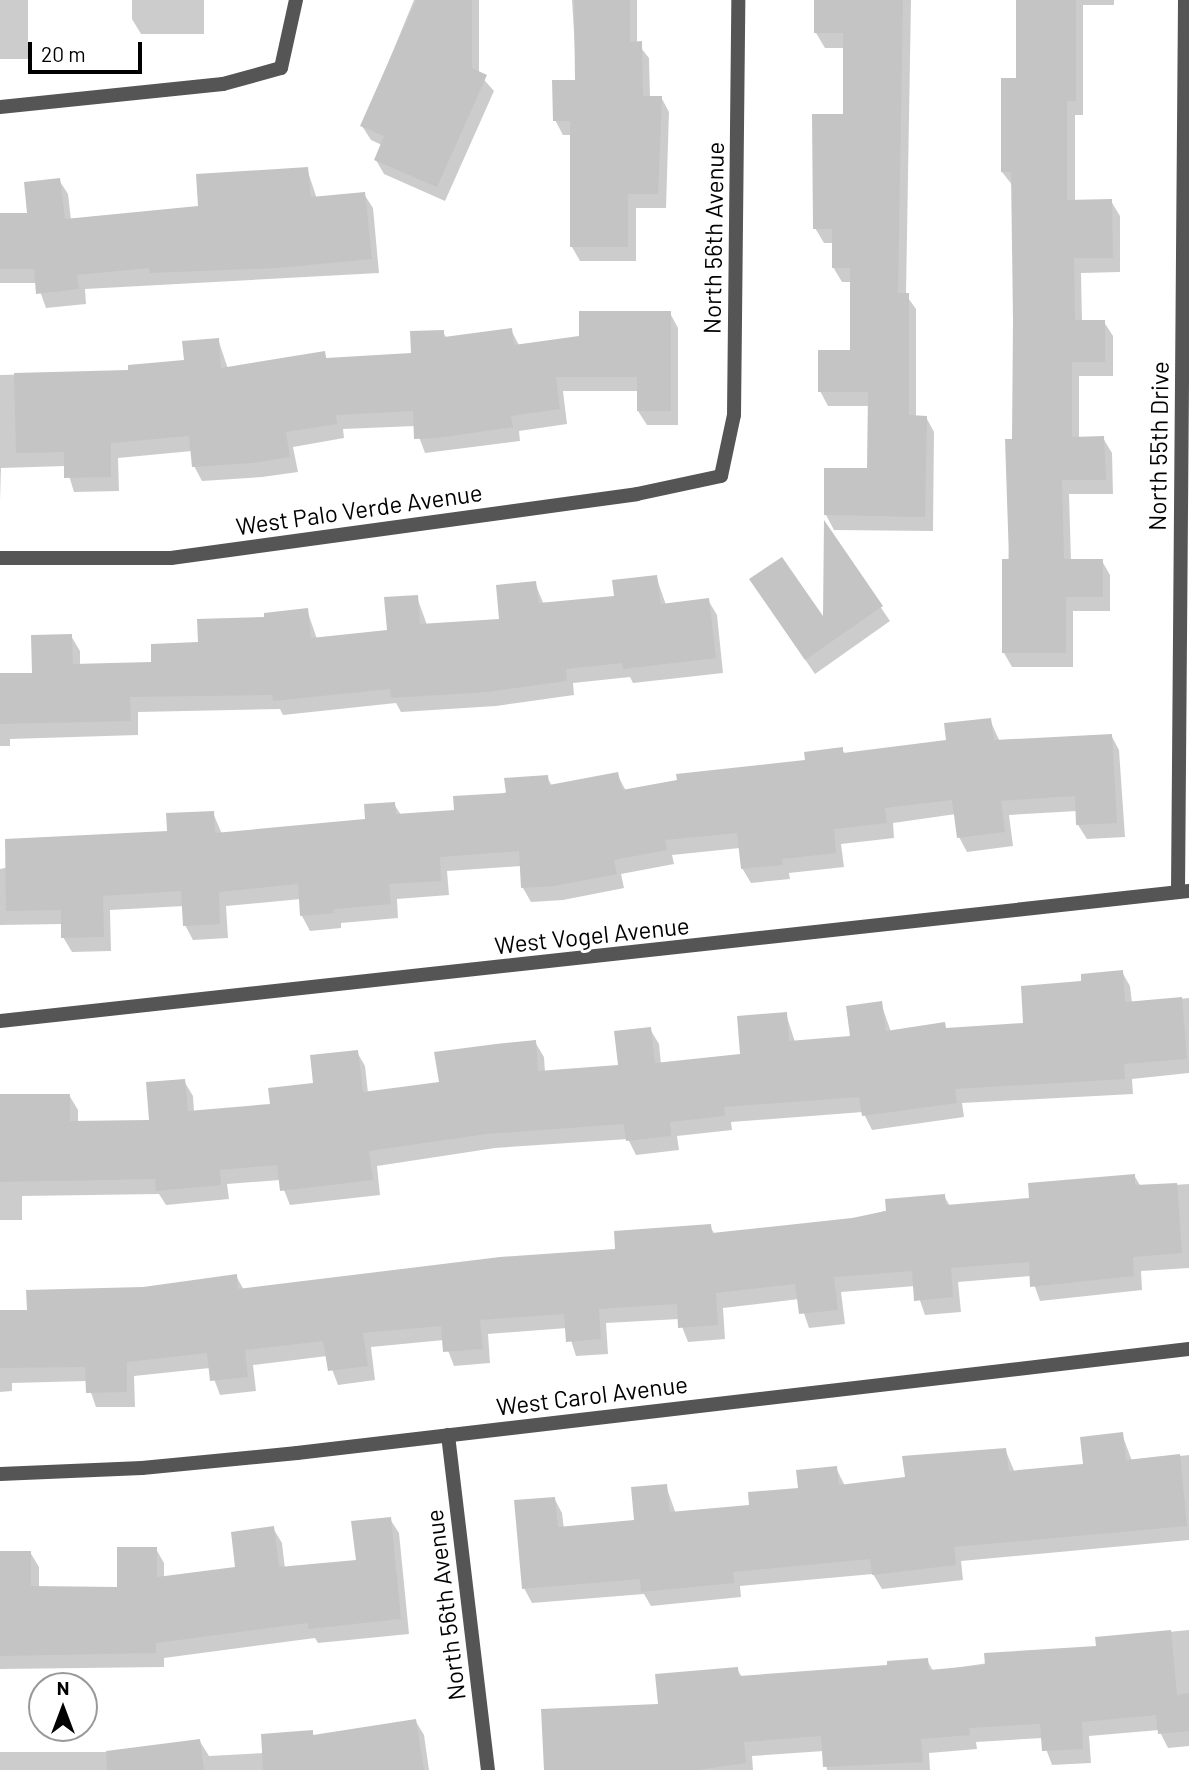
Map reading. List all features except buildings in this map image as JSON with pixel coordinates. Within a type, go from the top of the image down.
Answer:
[{"type":"street","points":[[0,107],[33,107],[223,84],[281,68],[296,0]]},
{"type":"street","name":"North 56th Avenue","points":[[721,476],[734,415],[737,0]]},
{"type":"street","name":"North 55th Drive","points":[[1184,891],[1185,0]]},
{"type":"street","name":"West Palo Verde Avenue","points":[[0,558],[171,558],[637,494],[721,476]]},
{"type":"street","name":"West Vogel Avenue","points":[[0,1021],[1184,891]]},
{"type":"street","name":"West Carol Avenue","points":[[0,1474],[142,1468],[1189,1349]]},
{"type":"street","name":"North 56th Avenue","points":[[448,1435],[488,1770]]}]
